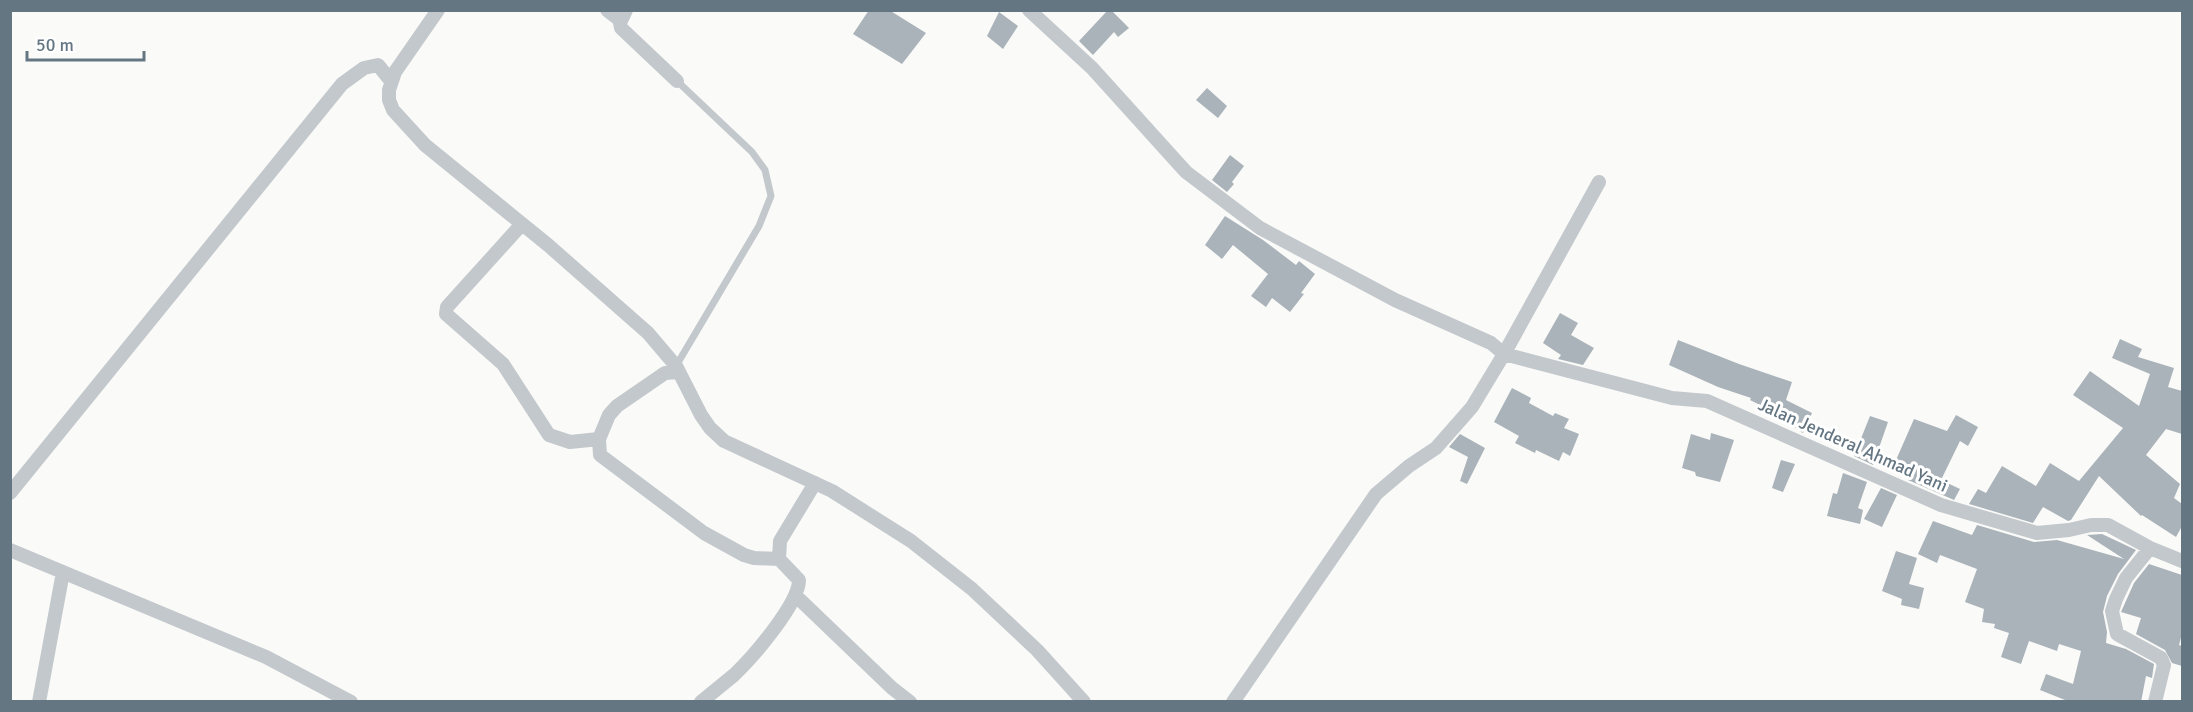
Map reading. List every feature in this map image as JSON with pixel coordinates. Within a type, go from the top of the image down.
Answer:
[{"type":"street","points":[[438,10],[395,72],[391,81],[389,100],[393,110],[425,145],[522,224],[648,333],[677,369],[710,428],[724,441],[832,491],[911,541],[972,589],[1037,650],[1084,702]]},
{"type":"street","points":[[607,10],[623,16],[620,24],[623,30],[677,81]]},
{"type":"street","name":"Jalan Jenderal Ahmad Yani","points":[[1029,10],[1092,68],[1186,172],[1260,228],[1395,300],[1491,343],[1504,354],[1672,398],[1707,401],[1941,505],[2037,533],[2091,525],[2108,525],[2150,548],[2182,561]]},
{"type":"street","points":[[10,493],[342,84],[364,68],[378,65],[391,81]]},
{"type":"street","points":[[1233,702],[1376,494],[1409,466],[1436,448],[1472,407],[1504,354],[1599,182]]},
{"type":"street","points":[[522,224],[447,307],[446,314],[503,364],[549,435],[570,442],[599,439]]},
{"type":"street","points":[[677,369],[665,373],[617,406],[609,415],[599,439],[599,451],[604,459],[693,526],[744,555],[754,558],[779,559],[799,580],[799,588],[776,627],[734,674],[701,702]]},
{"type":"street","points":[[779,559],[780,541],[815,483]]},
{"type":"street","points":[[2150,548],[2126,578],[2112,611],[2117,634],[2161,658],[2164,665],[2155,702]]},
{"type":"street","points":[[10,550],[266,657],[351,702]]},
{"type":"street","points":[[39,702],[63,572]]},
{"type":"street","points":[[795,595],[907,701]]},
{"type":"lane","points":[[677,81],[752,152],[765,170],[771,196],[759,226],[677,369]]},
{"type":"building","points":[[869,10],[889,10],[926,33],[902,64],[853,34]]},
{"type":"building","points":[[1108,10],[1111,10],[1129,28],[1118,37],[1114,32],[1093,55],[1079,41]]},
{"type":"building","points":[[999,12],[1018,26],[1003,49],[987,36]]},
{"type":"building","points":[[1207,88],[1227,106],[1218,118],[1196,100]]},
{"type":"building","points":[[1230,155],[1244,166],[1227,192],[1212,180]]},
{"type":"building","points":[[1225,216],[1263,240],[1296,265],[1299,261],[1315,274],[1301,293],[1304,294],[1290,312],[1272,298],[1266,307],[1251,296],[1268,274],[1233,245],[1222,259],[1205,245]]},
{"type":"building","points":[[1560,313],[1578,323],[1571,335],[1594,348],[1583,365],[1558,359],[1561,355],[1543,343]]},
{"type":"building","points":[[2120,339],[2142,349],[2138,357],[2174,368],[2168,387],[2182,391],[2182,434],[2166,429],[2146,455],[2180,484],[2174,498],[2182,504],[2182,526],[2176,537],[2141,516],[2099,476],[2071,520],[2068,521],[2043,507],[2033,523],[1969,504],[1978,489],[1986,493],[2002,466],[2036,486],[2050,463],[2079,481],[2123,428],[2073,395],[2090,371],[2139,406],[2150,374],[2112,358]]},
{"type":"building","points":[[1678,340],[1792,382],[1786,400],[1812,413],[1803,433],[1785,421],[1786,418],[1750,400],[1751,398],[1718,387],[1669,365]]},
{"type":"building","points":[[1512,388],[1531,398],[1529,403],[1553,416],[1555,413],[1569,419],[1564,428],[1579,434],[1570,456],[1563,452],[1559,461],[1536,450],[1535,453],[1515,443],[1519,436],[1494,422]]},
{"type":"building","points":[[1956,415],[1978,427],[1968,446],[1960,441],[1941,480],[1960,489],[1954,500],[1908,480],[1913,469],[1896,460],[1914,419],[1947,431]]},
{"type":"building","points":[[1870,416],[1888,422],[1873,465],[1854,456]]},
{"type":"building","points":[[1711,433],[1734,440],[1720,482],[1696,476],[1695,472],[1682,468],[1691,434],[1710,440]]},
{"type":"building","points":[[1460,434],[1485,448],[1467,484],[1460,481],[1468,457],[1449,447]]},
{"type":"building","points":[[1781,460],[1795,464],[1783,492],[1772,488]]},
{"type":"building","points":[[1843,473],[1867,482],[1858,508],[1863,510],[1860,524],[1827,516],[1833,493],[1837,494]]},
{"type":"building","points":[[1881,488],[1897,495],[1882,527],[1864,519]]},
{"type":"building","points":[[1933,521],[1972,535],[1977,525],[2034,542],[2057,540],[2124,559],[2087,535],[2102,534],[2136,550],[2118,574],[2107,596],[2103,612],[2107,632],[2106,643],[2126,649],[2154,664],[2152,678],[2146,676],[2141,702],[2070,702],[2040,690],[2046,674],[2073,684],[2081,651],[2059,644],[2057,651],[2029,641],[2021,664],[2001,657],[2009,633],[1994,628],[1995,624],[1982,622],[1984,609],[1965,602],[1977,569],[1940,555],[1937,563],[1918,554]]},
{"type":"building","points":[[1896,551],[1917,558],[1909,584],[1924,588],[1919,609],[1901,605],[1902,599],[1882,591]]},
{"type":"building","points":[[2149,564],[2182,575],[2182,634],[2179,645],[2182,646],[2182,666],[2172,663],[2165,650],[2136,634],[2141,618],[2121,612],[2134,583]]}]
